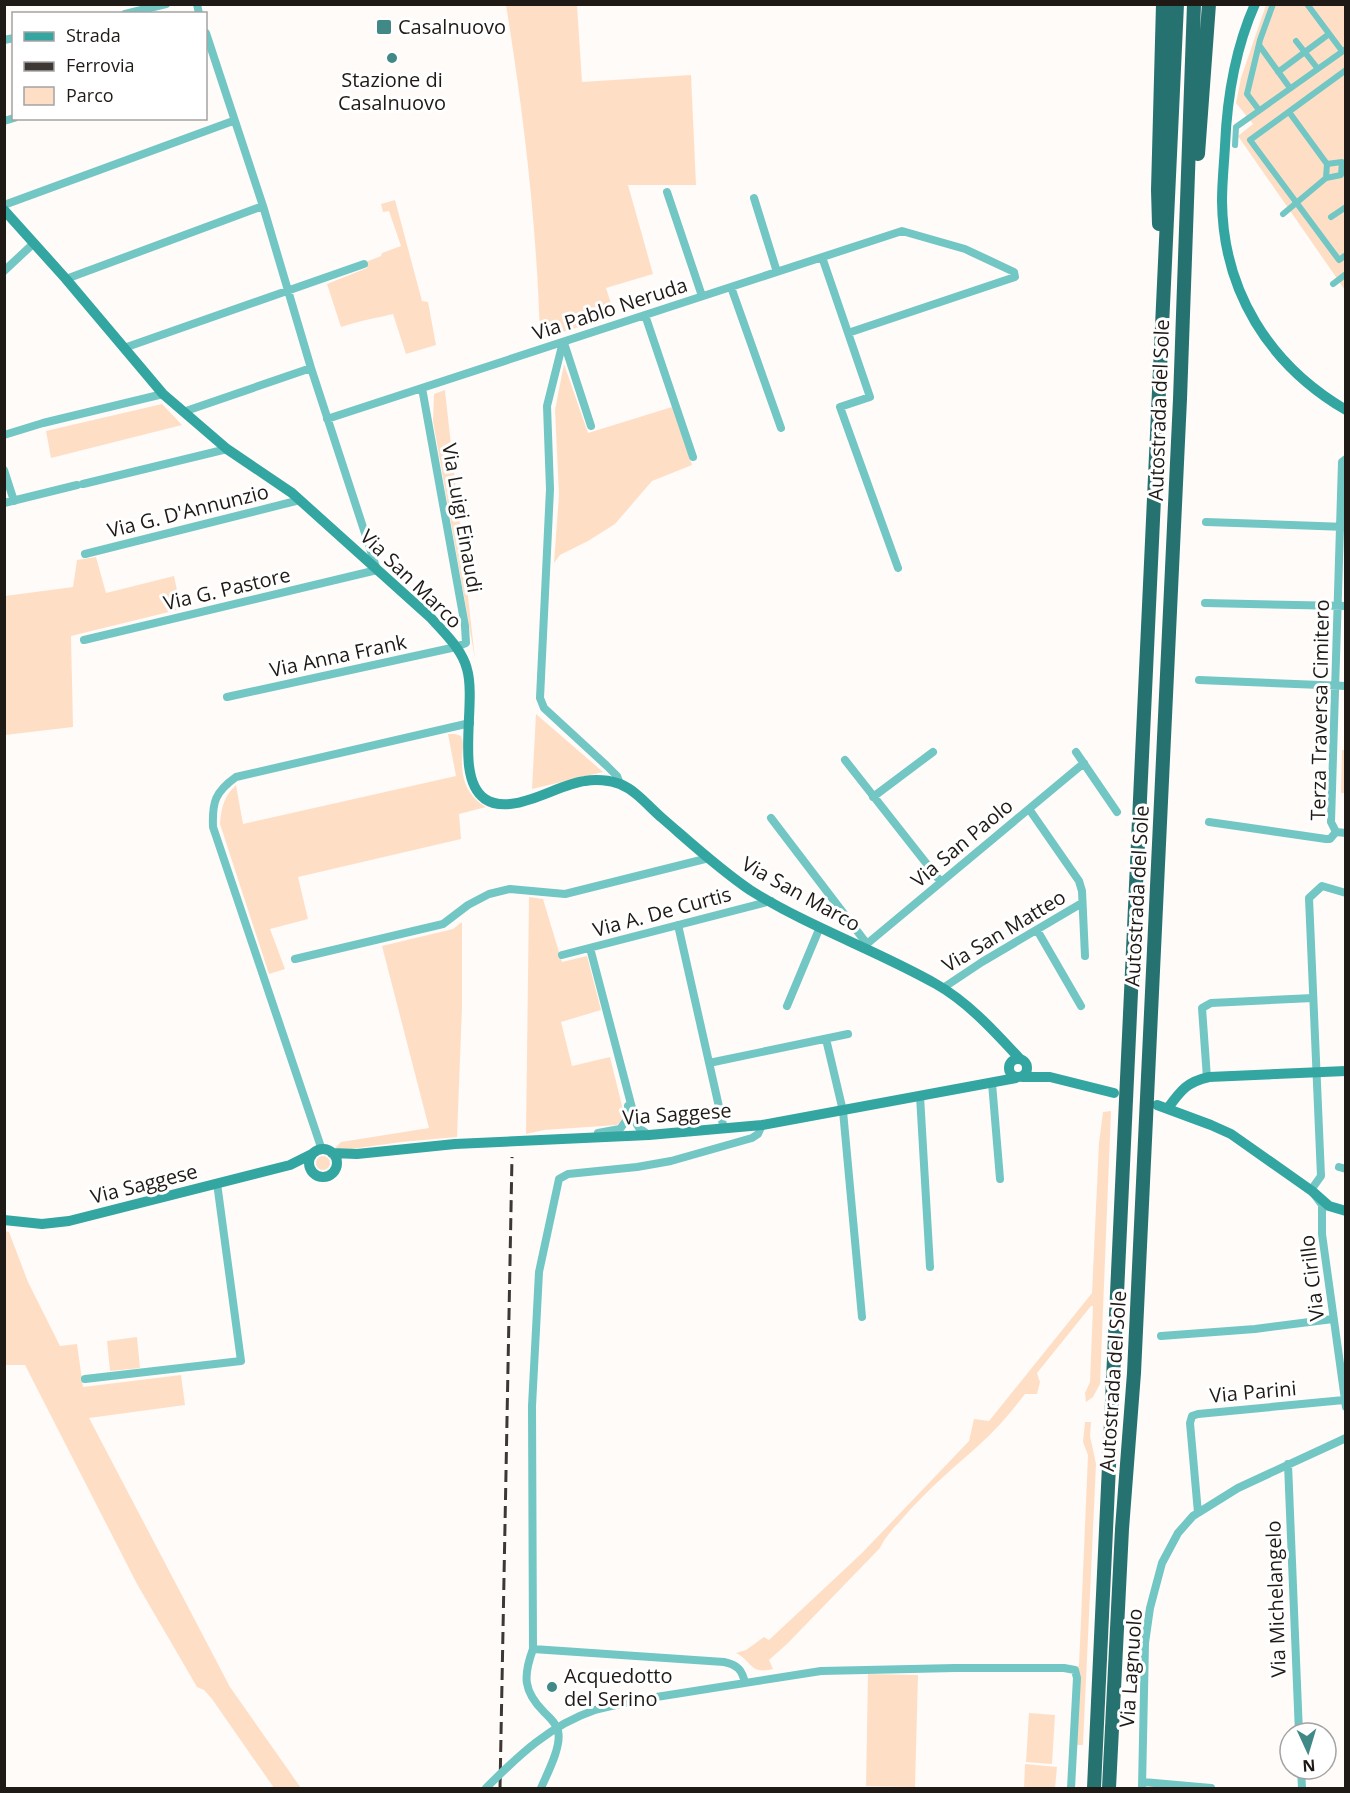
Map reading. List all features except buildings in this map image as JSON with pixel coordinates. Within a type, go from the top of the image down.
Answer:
[{"type":"highway","points":[[1163,4],[1158,190],[1163,312]]},
{"type":"highway","name":"Autostrada del Sole","points":[[1094,1788],[1177,4]]},
{"type":"highway","name":"Autostrada del Sole","points":[[1109,1788],[1122,1529],[1134,1373],[1180,399],[1194,4]]},
{"type":"highway","points":[[1180,399],[1209,4]]},
{"type":"main road","points":[[1255,4],[1240,43],[1227,121],[1222,202],[1229,260],[1248,310],[1261,333],[1279,356],[1315,391],[1346,410]]},
{"type":"main road","name":"Via San Marco","points":[[4,210],[163,394],[227,449],[300,500],[431,618],[456,647],[467,667],[471,691],[470,773],[477,792],[487,800],[498,804],[510,804],[583,781],[621,784],[638,795],[709,858],[751,890],[943,988],[1000,1037],[1016,1068]]},
{"type":"main road","points":[[1016,1068],[1114,1093]]},
{"type":"main road","name":"Via Saggese","points":[[322,1152],[357,1154],[455,1144],[649,1135],[724,1129],[843,1111],[994,1082],[1016,1068],[1050,1077]]},
{"type":"main road","points":[[1346,1071],[1207,1077],[1194,1081],[1162,1107],[1231,1134],[1313,1188],[1329,1206],[1346,1211]]},
{"type":"main road","points":[[290,1165],[322,1152]]},
{"type":"main road","points":[[322,1152],[309,1161],[310,1169],[321,1177],[329,1175],[357,1154]]},
{"type":"main road","points":[[322,1152],[336,1164],[333,1172]]},
{"type":"main road","points":[[290,1165],[310,1169]]},
{"type":"main road","name":"Via Saggese","points":[[4,1220],[42,1224],[69,1221],[290,1165]]},
{"type":"street","points":[[133,12],[166,4]]},
{"type":"street","points":[[1259,110],[1247,94],[1259,45],[1273,4]]},
{"type":"street","points":[[1234,145],[1236,127],[1344,50],[1307,4]]},
{"type":"street","points":[[1278,72],[1329,34]]},
{"type":"street","points":[[1296,41],[1318,69]]},
{"type":"street","points":[[1259,45],[1290,88]]},
{"type":"street","points":[[208,50],[263,206],[287,292],[377,570]]},
{"type":"street","points":[[1346,70],[1250,140],[1339,260],[1346,255]]},
{"type":"street","points":[[1289,112],[1327,164],[1326,178]]},
{"type":"street","points":[[4,205],[233,121]]},
{"type":"street","points":[[1327,164],[1344,161],[1341,175],[1346,182]]},
{"type":"street","points":[[1283,214],[1326,178],[1341,175]]},
{"type":"street","points":[[667,192],[702,296]]},
{"type":"street","points":[[754,198],[777,272]]},
{"type":"street","points":[[66,279],[263,206]]},
{"type":"street","points":[[1331,217],[1346,207]]},
{"type":"street","name":"Via Pablo Neruda","points":[[327,419],[902,231],[965,249],[1014,272],[1015,277],[848,333]]},
{"type":"street","points":[[4,271],[34,243]]},
{"type":"street","points":[[822,257],[870,397],[840,407],[898,568]]},
{"type":"street","points":[[124,348],[364,264]]},
{"type":"street","points":[[1332,284],[1346,274]]},
{"type":"street","points":[[731,287],[781,428]]},
{"type":"street","points":[[645,315],[693,457]]},
{"type":"street","points":[[563,342],[591,426]]},
{"type":"street","points":[[563,342],[547,406],[550,489],[540,698],[544,708],[607,766],[621,784]]},
{"type":"street","points":[[183,412],[311,368]]},
{"type":"street","name":"Via Luigi Einaudi","points":[[422,388],[465,626],[466,643],[456,647]]},
{"type":"street","points":[[4,435],[43,423],[163,394]]},
{"type":"street","points":[[4,503],[227,449]]},
{"type":"street","name":"Terza Traversa Cimitero","points":[[1209,822],[1326,839],[1336,832],[1331,822],[1336,685],[1342,606],[1342,462],[1346,459]]},
{"type":"street","points":[[4,470],[14,501]]},
{"type":"street","name":"Via G. D'Annunzio","points":[[85,554],[300,500]]},
{"type":"street","points":[[1206,522],[1343,527]]},
{"type":"street","name":"Via G. Pastore","points":[[84,640],[377,570]]},
{"type":"street","points":[[1205,603],[1342,606]]},
{"type":"street","name":"Via Anna Frank","points":[[226,697],[456,647]]},
{"type":"street","points":[[1199,680],[1346,686]]},
{"type":"street","points":[[322,1152],[213,827],[214,802],[222,787],[236,777],[470,723]]},
{"type":"street","points":[[873,797],[933,752]]},
{"type":"street","points":[[1076,752],[1117,812]]},
{"type":"street","points":[[844,760],[941,882]]},
{"type":"street","name":"Via San Paolo","points":[[864,946],[1084,763]]},
{"type":"street","points":[[1029,809],[1079,881],[1085,956]]},
{"type":"street","points":[[771,818],[864,946]]},
{"type":"street","points":[[1336,832],[1346,833]]},
{"type":"street","points":[[295,959],[443,924],[468,905],[489,894],[510,889],[565,894],[709,858]]},
{"type":"street","points":[[1313,1188],[1321,1176],[1309,898],[1322,886],[1346,893]]},
{"type":"street","name":"Via A. De Curtis","points":[[562,956],[771,901]]},
{"type":"street","name":"Via San Matteo","points":[[943,988],[1082,903]]},
{"type":"street","points":[[678,925],[724,1129]]},
{"type":"street","points":[[787,1006],[820,927]]},
{"type":"street","points":[[1037,930],[1081,1006]]},
{"type":"street","points":[[590,948],[636,1123],[649,1135]]},
{"type":"street","points":[[1207,1077],[1202,1008],[1204,1006],[1211,1003],[1313,998]]},
{"type":"street","points":[[709,1063],[848,1034]]},
{"type":"street","points":[[826,1039],[843,1111],[862,1317]]},
{"type":"street","points":[[994,1082],[1000,1179]]},
{"type":"street","points":[[532,1141],[561,1135],[601,1133],[620,1129],[628,1118],[627,1093]]},
{"type":"street","points":[[920,1096],[930,1267]]},
{"type":"street","points":[[541,1788],[559,1740],[558,1729],[552,1720],[533,1701],[528,1691],[526,1678],[528,1662],[533,1649],[532,1406],[539,1272],[558,1179],[568,1173],[637,1167],[670,1161],[753,1138],[758,1134],[762,1125]]},
{"type":"street","points":[[85,1379],[241,1361],[217,1184]]},
{"type":"street","name":"Via Cirillo","points":[[1313,1188],[1322,1205],[1322,1234],[1345,1404]]},
{"type":"street","points":[[1161,1336],[1254,1329],[1333,1319]]},
{"type":"street","name":"Via Parini","points":[[1198,1513],[1190,1423],[1192,1416],[1345,1404]]},
{"type":"street","name":"Via Lagnuolo","points":[[1143,1785],[1146,1643],[1150,1608],[1162,1563],[1178,1533],[1198,1513],[1238,1488],[1346,1438]]},
{"type":"street","name":"Via Michelangelo","points":[[1288,1464],[1299,1721]]},
{"type":"street","points":[[533,1649],[724,1662],[736,1665],[742,1672],[745,1683]]},
{"type":"street","points":[[486,1788],[517,1758],[560,1726],[594,1711],[650,1698],[821,1671],[1064,1668],[1075,1670],[1077,1678],[1071,1788]]},
{"type":"street","points":[[1143,1785],[1211,1788]]},
{"type":"green space","points":[[506,5],[577,5],[582,82],[691,75],[696,185],[628,185],[653,274],[606,288],[615,316],[540,339],[529,172]]},
{"type":"green space","points":[[1266,5],[1345,5],[1345,290],[1238,136],[1253,124],[1236,103],[1241,78]]},
{"type":"green space","points":[[395,200],[422,301],[428,302],[436,345],[406,354],[393,314],[341,327],[327,284],[367,268],[366,262],[401,246],[389,211],[383,212],[381,204]]},
{"type":"green space","points":[[564,364],[588,433],[672,407],[692,465],[652,481],[615,524],[560,555],[554,563],[559,495],[555,410]]},
{"type":"green space","points":[[445,390],[475,659],[433,421],[434,394]]},
{"type":"green space","points":[[162,404],[182,425],[51,458],[46,431]]},
{"type":"green space","points":[[96,557],[106,593],[174,576],[181,609],[71,636],[73,727],[5,735],[5,596],[73,587],[77,560]]},
{"type":"green space","points":[[536,714],[603,772],[532,789]]},
{"type":"green space","points":[[448,734],[461,736],[466,785],[474,797],[486,807],[459,814],[461,839],[298,877],[308,919],[270,929],[285,969],[269,974],[220,824],[222,808],[229,793],[236,785],[243,824],[456,776]]},
{"type":"green space","points":[[1342,750],[1345,750],[1345,793],[1341,793]]},
{"type":"green space","points":[[529,897],[543,899],[562,962],[587,956],[601,1010],[561,1022],[572,1066],[610,1057],[624,1114],[623,1119],[617,1125],[544,1130],[526,1134]]},
{"type":"green space","points":[[462,922],[462,1007],[457,1137],[344,1150],[335,1148],[341,1142],[429,1128],[382,946],[453,929]]},
{"type":"green space","points":[[1111,1111],[1100,1384],[1093,1397],[1086,1402],[1085,1393],[1090,1382],[1093,1306],[1091,1306],[1037,1373],[1040,1382],[1037,1394],[1025,1394],[991,1434],[920,1499],[884,1540],[880,1548],[769,1660],[773,1669],[755,1669],[736,1653],[746,1650],[764,1637],[769,1640],[862,1553],[969,1441],[974,1419],[989,1421],[1092,1293],[1099,1143],[1103,1112]]},
{"type":"green space","points":[[323,1156],[328,1158],[330,1163],[328,1168],[323,1170],[318,1168],[316,1163],[318,1158]]},
{"type":"green space","points":[[5,1231],[9,1232],[28,1282],[60,1346],[77,1344],[83,1387],[181,1375],[185,1405],[89,1418],[230,1687],[301,1788],[274,1788],[212,1699],[204,1690],[197,1687],[137,1584],[25,1365],[5,1365]]},
{"type":"green space","points":[[137,1337],[140,1368],[110,1371],[107,1341]]},
{"type":"green space","points":[[1085,1422],[1091,1422],[1090,1436],[1096,1464],[1083,1745],[1075,1745],[1073,1667],[1079,1666],[1088,1455],[1083,1442]]},
{"type":"green space","points":[[868,1674],[918,1675],[915,1787],[866,1786]]},
{"type":"green space","points":[[1029,1713],[1055,1715],[1052,1764],[1026,1762]]},
{"type":"green space","points":[[1025,1764],[1057,1767],[1055,1788],[1024,1788]]},
{"type":"railway","points":[[500,1788],[512,1157]]},
{"type":"place","name":"Casalnuovo","points":[[384,27]]},
{"type":"place","name":"Stazione di Casalnuovo","points":[[392,58]]},
{"type":"place","name":"Acquedotto del Serino","points":[[552,1687]]}]
